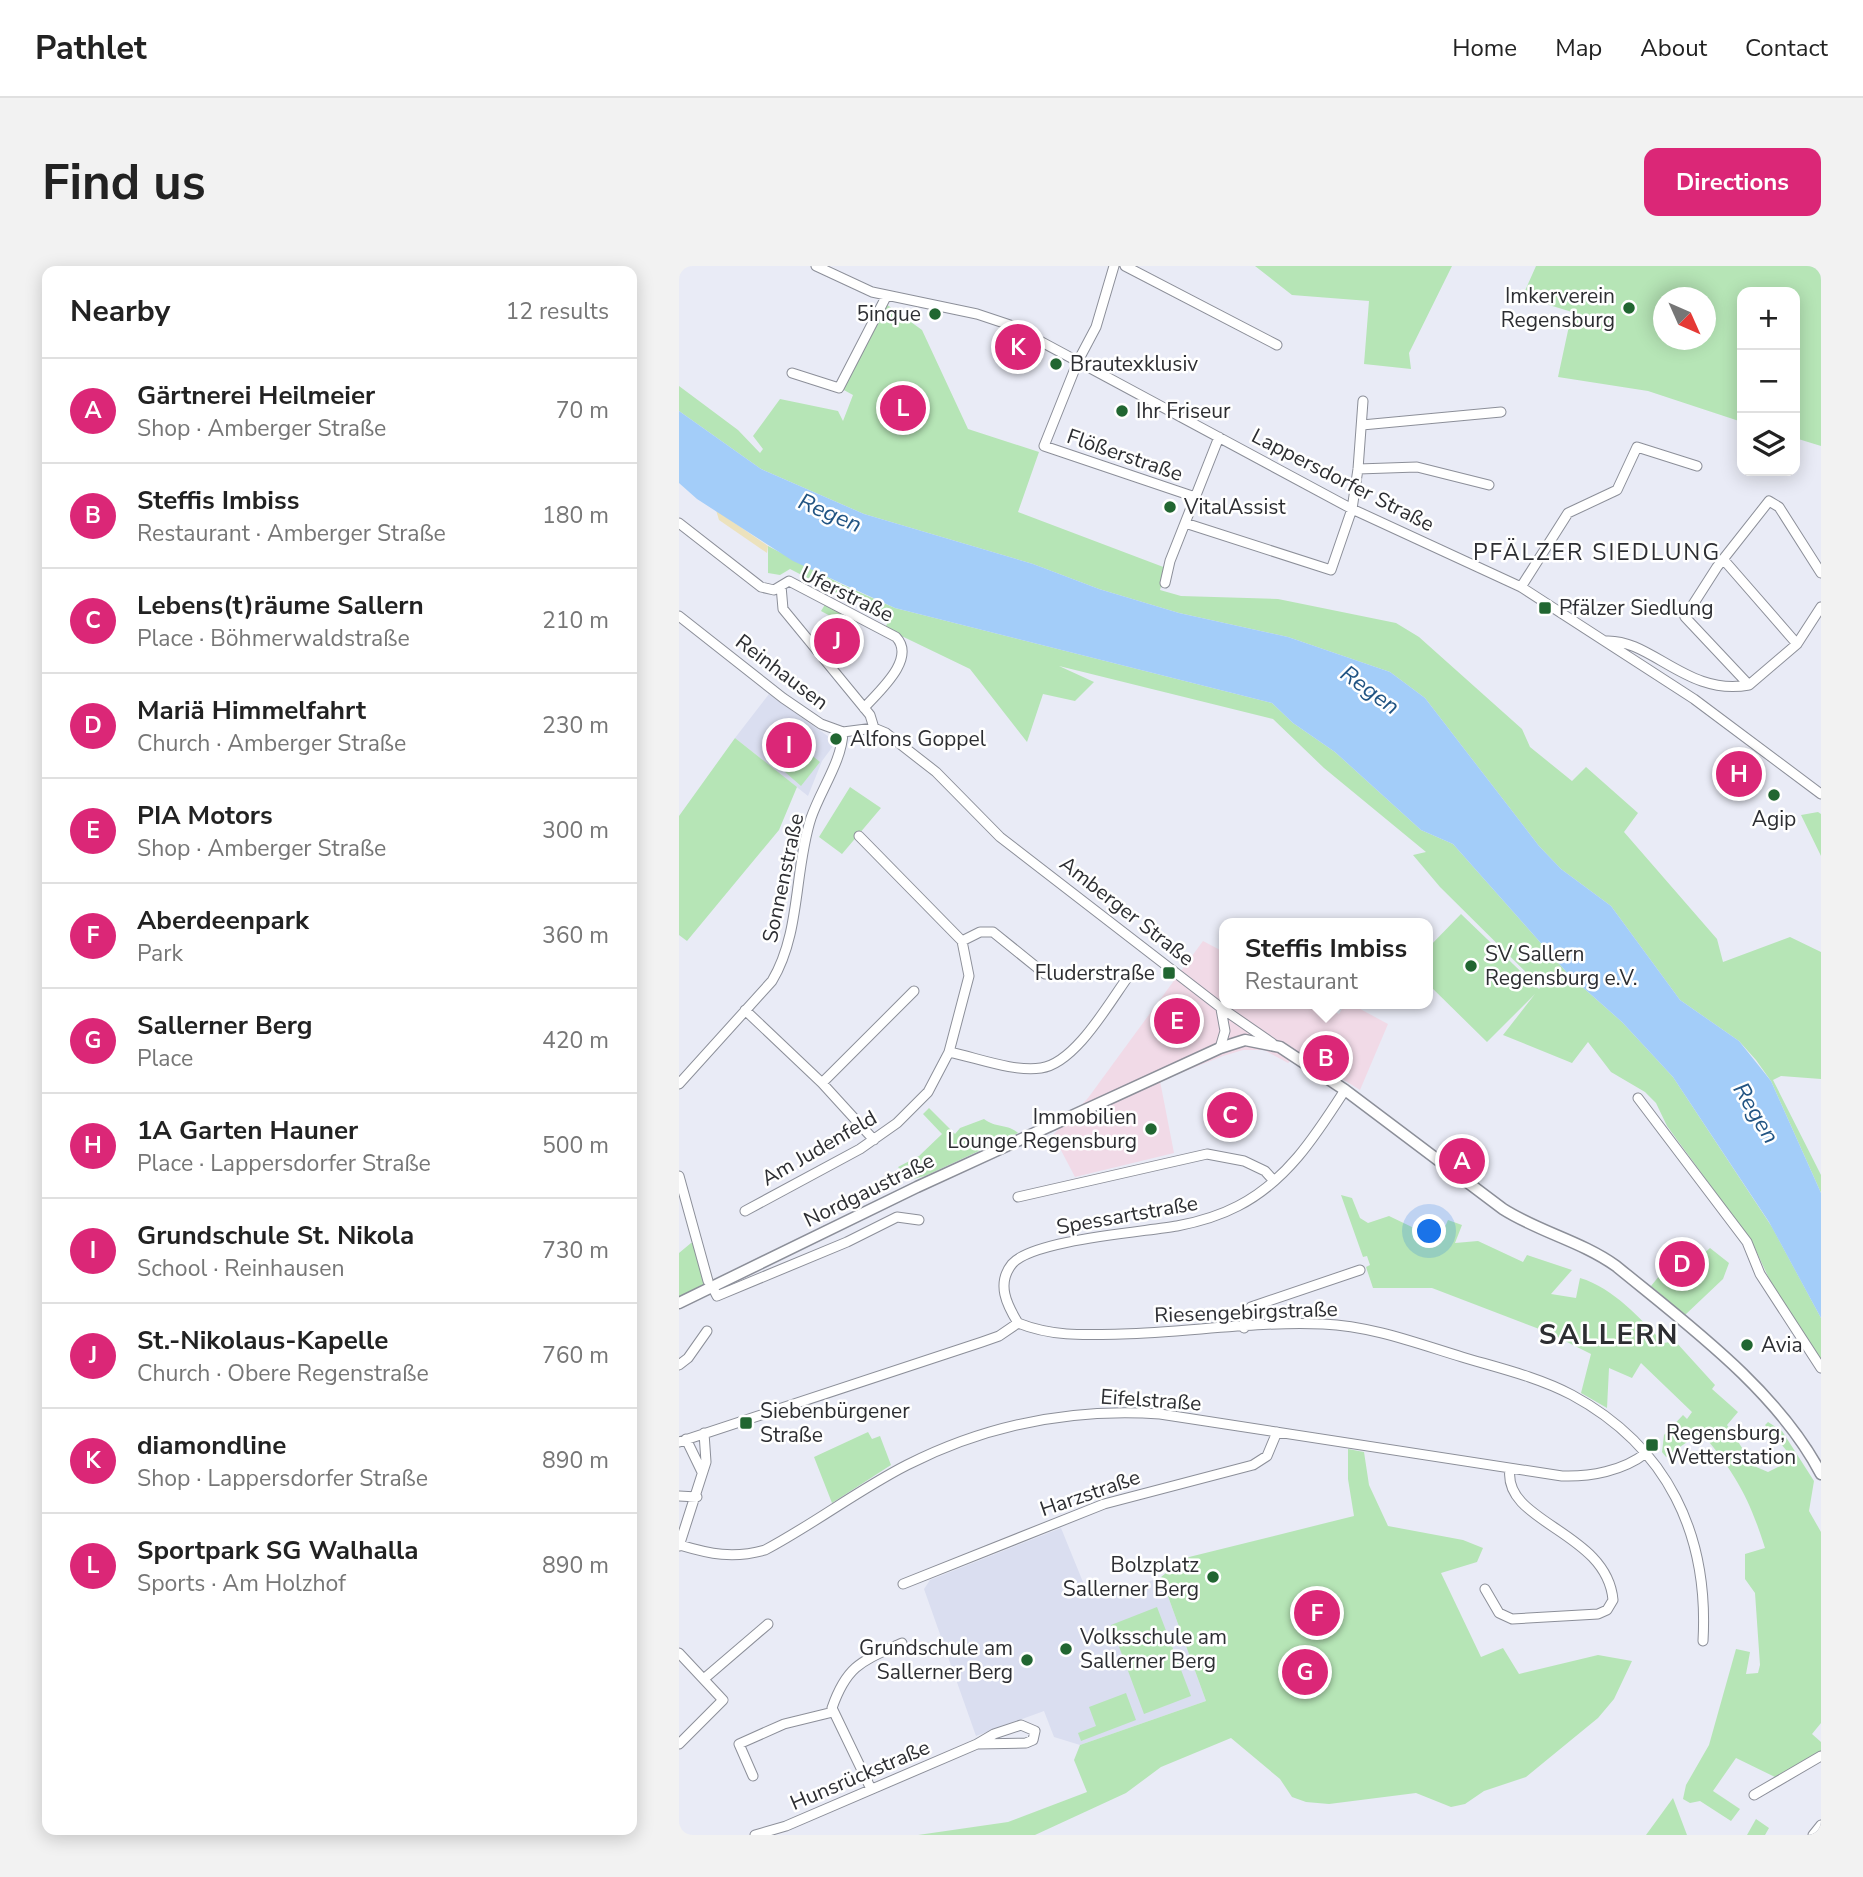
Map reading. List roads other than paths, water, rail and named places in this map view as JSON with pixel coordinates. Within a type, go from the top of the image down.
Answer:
[{"type":"main road","name":"Nordgaustraße","points":[[679,1303],[711,1284],[1220,1048],[1245,1040],[1272,1043]]},
{"type":"main road","name":"Amberger Straße","points":[[1272,1043],[1345,1090],[1503,1209],[1523,1221],[1588,1249],[1616,1266],[1765,1398],[1795,1432],[1821,1474]]},
{"type":"street","name":"Lappersdorfer Straße","points":[[815,266],[855,286],[993,318],[1078,360],[1352,509],[1521,587],[1694,699],[1821,793]]},
{"type":"street","points":[[1078,360],[1096,327],[1114,266]]},
{"type":"street","points":[[1125,266],[1277,345]]},
{"type":"street","points":[[792,373],[839,388],[887,295]]},
{"type":"street","name":"Flößerstraße","points":[[1078,360],[1044,446],[1195,498]]},
{"type":"street","points":[[1185,523],[1331,570],[1352,509],[1359,469],[1363,401]]},
{"type":"street","points":[[1362,425],[1501,412]]},
{"type":"street","points":[[1165,583],[1219,437]]},
{"type":"street","points":[[1521,587],[1568,513],[1617,490],[1637,447],[1697,466]]},
{"type":"street","points":[[1359,469],[1417,467],[1489,485]]},
{"type":"street","points":[[1749,685],[1685,617],[1723,559],[1769,501],[1779,506],[1821,573]]},
{"type":"street","points":[[679,523],[761,587],[774,590],[781,586],[783,609],[864,708],[874,728]]},
{"type":"street","points":[[1723,559],[1797,645]]},
{"type":"street","name":"Uferstraße","points":[[781,586],[789,581],[853,612],[901,642],[898,667],[864,708]]},
{"type":"street","points":[[1605,641],[1626,642],[1692,678],[1724,686],[1749,685],[1797,645],[1821,607]]},
{"type":"street","name":"Reinhausen","points":[[679,616],[798,709],[827,727],[843,732],[874,728]]},
{"type":"street","name":"Amberger Straße","points":[[874,728],[886,733],[936,772],[1000,837],[1219,1006]]},
{"type":"street","name":"Sonnenstraße","points":[[679,1083],[772,981],[785,954],[811,816],[842,746],[843,732]]},
{"type":"street","points":[[859,836],[962,941],[980,932],[993,932],[1045,974]]},
{"type":"street","name":"Am Judenfeld","points":[[745,1211],[874,1140],[908,1114],[928,1092],[950,1052],[969,976],[962,941]]},
{"type":"street","points":[[950,1052],[1018,1067],[1051,1066],[1073,1050],[1130,974]]},
{"type":"street","points":[[822,1083],[914,991]]},
{"type":"street","points":[[1220,1009],[1225,1031],[1220,1048]]},
{"type":"street","name":"Amberger Straße","points":[[1223,1009],[1272,1043]]},
{"type":"street","points":[[745,1010],[822,1083],[874,1140]]},
{"type":"street","name":"Spessartstraße","points":[[1018,1323],[1004,1289],[1008,1270],[1021,1256],[1051,1246],[1206,1220],[1237,1207],[1274,1181],[1300,1155],[1345,1090]]},
{"type":"street","points":[[1638,1098],[1747,1242],[1760,1274],[1821,1368]]},
{"type":"street","points":[[1018,1196],[1207,1154],[1244,1161],[1265,1171],[1274,1181]]},
{"type":"street","points":[[679,1176],[717,1296],[748,1285],[897,1217],[919,1220]]},
{"type":"street","points":[[1244,1328],[1245,1315],[1251,1307],[1360,1270]]},
{"type":"street","points":[[702,1473],[683,1441],[982,1342],[999,1336],[1018,1323]]},
{"type":"street","name":"Riesengebirgstraße","points":[[1018,1323],[1041,1332],[1079,1335],[1295,1324],[1360,1327],[1501,1369],[1571,1395],[1611,1420],[1646,1453],[1674,1494],[1692,1536],[1702,1579],[1703,1641]]},
{"type":"street","points":[[679,1365],[688,1358],[707,1331]]},
{"type":"street","name":"Eifelstraße","points":[[679,1545],[715,1556],[748,1555],[765,1550],[907,1465],[967,1439],[1031,1421],[1131,1412],[1510,1469],[1579,1476],[1614,1468],[1646,1453]]},
{"type":"street","name":"Harzstraße","points":[[903,1584],[1104,1504],[1253,1465],[1267,1456],[1277,1432]]},
{"type":"street","points":[[679,1545],[697,1497],[706,1462],[704,1433]]},
{"type":"street","points":[[1485,1589],[1499,1613],[1512,1619],[1598,1614],[1607,1610],[1613,1600],[1604,1575],[1588,1551],[1521,1503],[1509,1485],[1510,1469]]},
{"type":"street","points":[[679,1496],[697,1497]]},
{"type":"street","points":[[705,1678],[768,1624]]},
{"type":"street","points":[[871,1789],[832,1707],[841,1684],[852,1669],[902,1643]]},
{"type":"street","points":[[679,1653],[721,1696],[721,1704],[679,1744]]},
{"type":"street","points":[[753,1776],[739,1744],[785,1724],[833,1712]]},
{"type":"street","name":"Hunsrückstraße","points":[[755,1835],[786,1826],[977,1744],[994,1734],[1021,1725],[1035,1731],[1033,1740],[1026,1743],[977,1744]]},
{"type":"street","points":[[1754,1795],[1821,1756]]},
{"type":"street","points":[[1813,1835],[1821,1825]]},
{"type":"water","name":"Regen","points":[[679,411],[761,469],[864,514],[1033,564],[1099,589],[1179,613],[1288,637],[1390,672],[1425,698],[1539,846],[1561,869],[1611,906],[1680,1000],[1739,1041],[1771,1081],[1821,1193],[1821,1318],[1769,1222],[1673,1077],[1622,1022],[1570,976],[1453,844],[1421,830],[1335,752],[1293,723],[1272,703],[895,608],[793,561],[697,499],[679,483]]},
{"type":"place","name":"Imkerverein Regensburg","points":[[1629,308]]},
{"type":"place","name":"5inque","points":[[935,314]]},
{"type":"place","name":"diamondline","points":[[1018,347]]},
{"type":"place","name":"Brautexklusiv","points":[[1056,364]]},
{"type":"place","name":"Sportpark SG Walhalla","points":[[903,408]]},
{"type":"place","name":"Ihr Friseur","points":[[1122,411]]},
{"type":"place","name":"VitalAssist","points":[[1170,507]]},
{"type":"place","name":"Pfälzer Siedlung","points":[[1545,608]]},
{"type":"place","name":"St.-Nikolaus-Kapelle","points":[[837,641]]},
{"type":"place","name":"Alfons Goppel","points":[[836,739]]},
{"type":"place","name":"Grundschule St. Nikola","points":[[789,745]]},
{"type":"place","name":"1A Garten Hauner","points":[[1739,774]]},
{"type":"place","name":"Agip","points":[[1774,795]]},
{"type":"place","name":"SV Sallern Regensburg e.V.","points":[[1471,966]]},
{"type":"place","name":"Fluderstraße","points":[[1169,973]]},
{"type":"place","name":"PIA Motors","points":[[1177,1021]]},
{"type":"place","name":"Steffis Imbiss","points":[[1326,1058]]},
{"type":"place","name":"Lebens(t)räume Sallern","points":[[1230,1115]]},
{"type":"place","name":"Immobilien Lounge Regensburg","points":[[1151,1129]]},
{"type":"place","name":"Gärtnerei Heilmeier","points":[[1462,1161]]},
{"type":"place","name":"Mariä Himmelfahrt","points":[[1682,1264]]},
{"type":"place","name":"Avia","points":[[1747,1345]]},
{"type":"place","name":"Siebenbürgener Straße","points":[[746,1423]]},
{"type":"place","name":"Regensburg, Wetterstation","points":[[1652,1445]]},
{"type":"place","name":"Bolzplatz Sallerner Berg","points":[[1213,1577]]},
{"type":"place","name":"Aberdeenpark","points":[[1317,1613]]},
{"type":"place","name":"Volksschule am Sallerner Berg","points":[[1066,1649]]},
{"type":"place","name":"Grundschule am Sallerner Berg","points":[[1027,1660]]},
{"type":"place","name":"Sallerner Berg","points":[[1305,1672]]},
{"type":"district","name":"PFÄLZER SIEDLUNG","points":[[1597,552]]},
{"type":"district","name":"SALLERN","points":[[1609,1335]]}]
